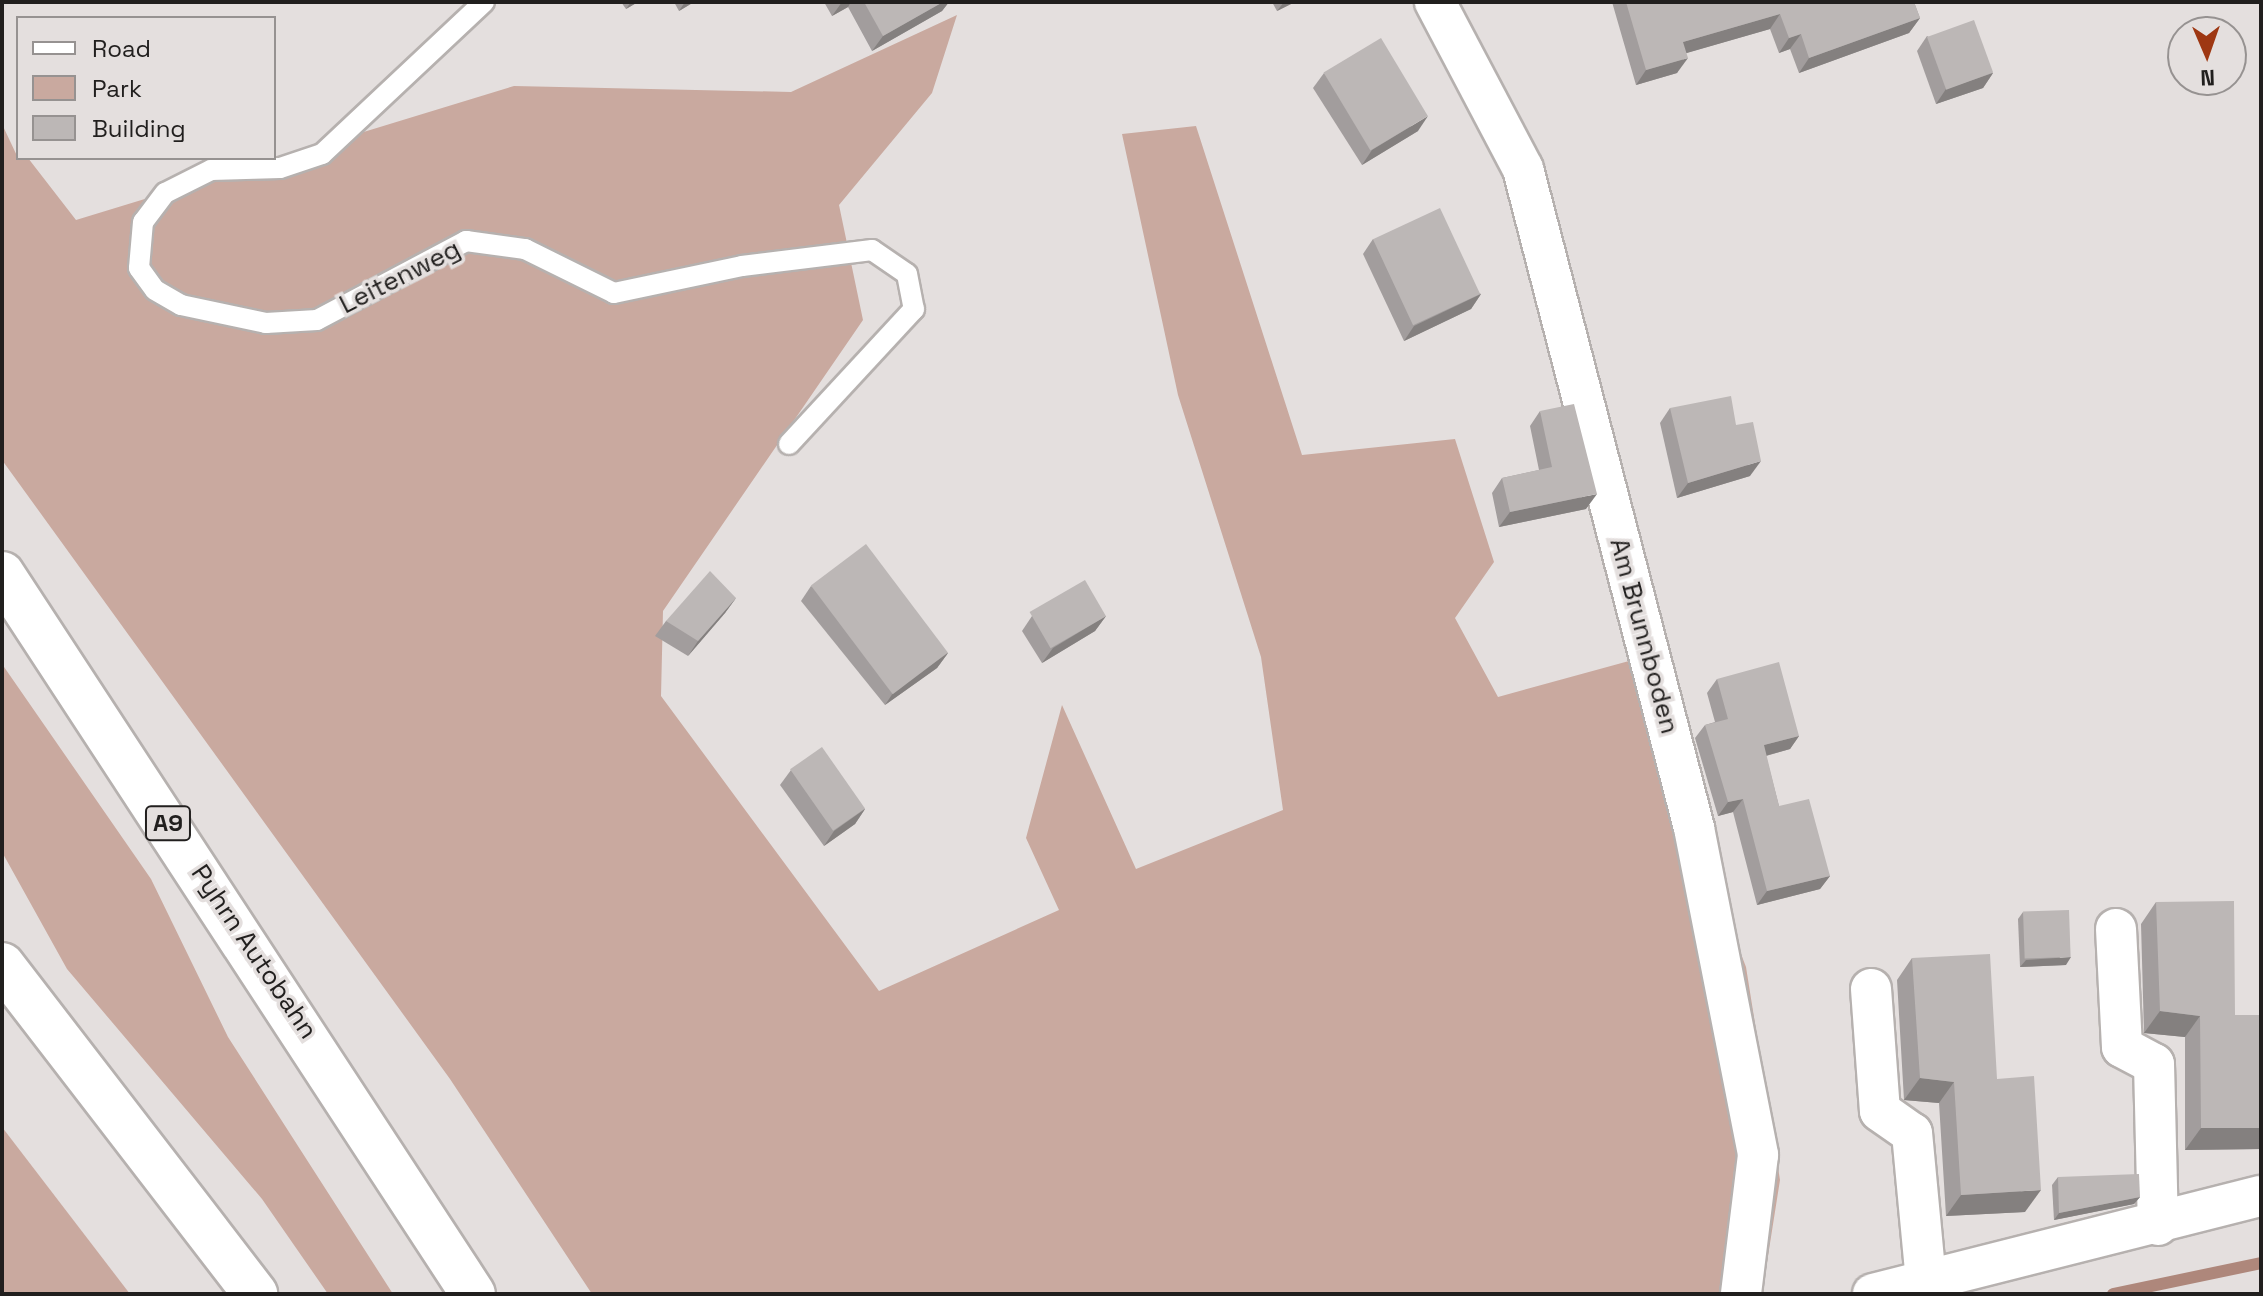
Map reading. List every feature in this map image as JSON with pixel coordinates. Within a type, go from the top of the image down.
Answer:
[{"type":"highway","name":"Pyhrn Autobahn","points":[[2,574],[473,1294]]},
{"type":"highway","points":[[2,965],[255,1294]]},
{"type":"street","name":"Am Brunnboden","points":[[1435,2],[1523,169],[1694,828],[1758,1155],[1741,1294]]},
{"type":"street","points":[[2116,929],[2122,1047],[2154,1064],[2158,1225]]},
{"type":"street","points":[[1871,989],[1880,1111],[1912,1133],[1926,1282]]},
{"type":"street","points":[[1873,1294],[2158,1225],[2261,1196]]},
{"type":"lane","name":"Leitenweg","points":[[484,2],[322,154],[280,168],[211,170],[165,193],[143,222],[139,268],[147,279],[181,305],[266,323],[317,320],[466,241],[525,249],[614,293],[742,266],[872,250],[907,274],[914,309],[789,444]]},
{"type":"green space","points":[[957,15],[932,93],[839,205],[863,320],[663,611],[661,696],[879,991],[1059,910],[1026,838],[1062,705],[1136,869],[1283,810],[1261,657],[1178,395],[1122,134],[1196,126],[1302,455],[1455,439],[1494,562],[1455,618],[1498,697],[1629,661],[1746,967],[1780,1180],[1762,1294],[592,1294],[450,1079],[2,460],[2,124],[16,160],[30,160],[76,220],[514,86],[791,92]]},
{"type":"green space","points":[[2,664],[151,879],[228,1037],[393,1294],[328,1294],[262,1199],[67,969],[2,852]]},
{"type":"green space","points":[[2,1127],[130,1294],[2,1294]]},
{"type":"building","points":[[864,2],[943,2],[883,36]]},
{"type":"building","points":[[1626,2],[1914,2],[1920,18],[1809,58],[1801,34],[1789,38],[1780,14],[1683,42],[1688,58],[1646,70]]},
{"type":"building","points":[[1974,20],[1993,73],[1946,90],[1927,37]]},
{"type":"building","points":[[1381,38],[1428,116],[1370,151],[1324,73]]},
{"type":"building","points":[[1440,208],[1480,294],[1413,325],[1373,239]]},
{"type":"building","points":[[1731,396],[1736,425],[1753,422],[1761,461],[1688,483],[1670,408]]},
{"type":"building","points":[[1574,404],[1597,494],[1510,512],[1502,478],[1552,467],[1540,411]]},
{"type":"building","points":[[866,544],[948,653],[893,694],[811,586]]},
{"type":"building","points":[[710,571],[736,598],[698,641],[666,621]]},
{"type":"building","points":[[1085,580],[1106,616],[1051,648],[1030,612]]},
{"type":"building","points":[[1779,662],[1799,736],[1764,745],[1779,806],[1809,799],[1830,876],[1767,891],[1743,799],[1728,802],[1705,725],[1728,719],[1717,679]]},
{"type":"building","points":[[822,747],[865,808],[833,831],[790,769]]},
{"type":"building","points":[[2234,901],[2235,1015],[2261,1015],[2261,1128],[2201,1128],[2200,1016],[2160,1011],[2156,902]]},
{"type":"building","points":[[2069,910],[2071,957],[2025,959],[2023,912]]},
{"type":"building","points":[[1990,954],[1997,1079],[2034,1076],[2041,1190],[1961,1195],[1954,1082],[1920,1078],[1912,958]]},
{"type":"building","points":[[2139,1174],[2140,1197],[2059,1213],[2058,1177]]},
{"type":"waterway","points":[[2113,1294],[2261,1263]]}]
